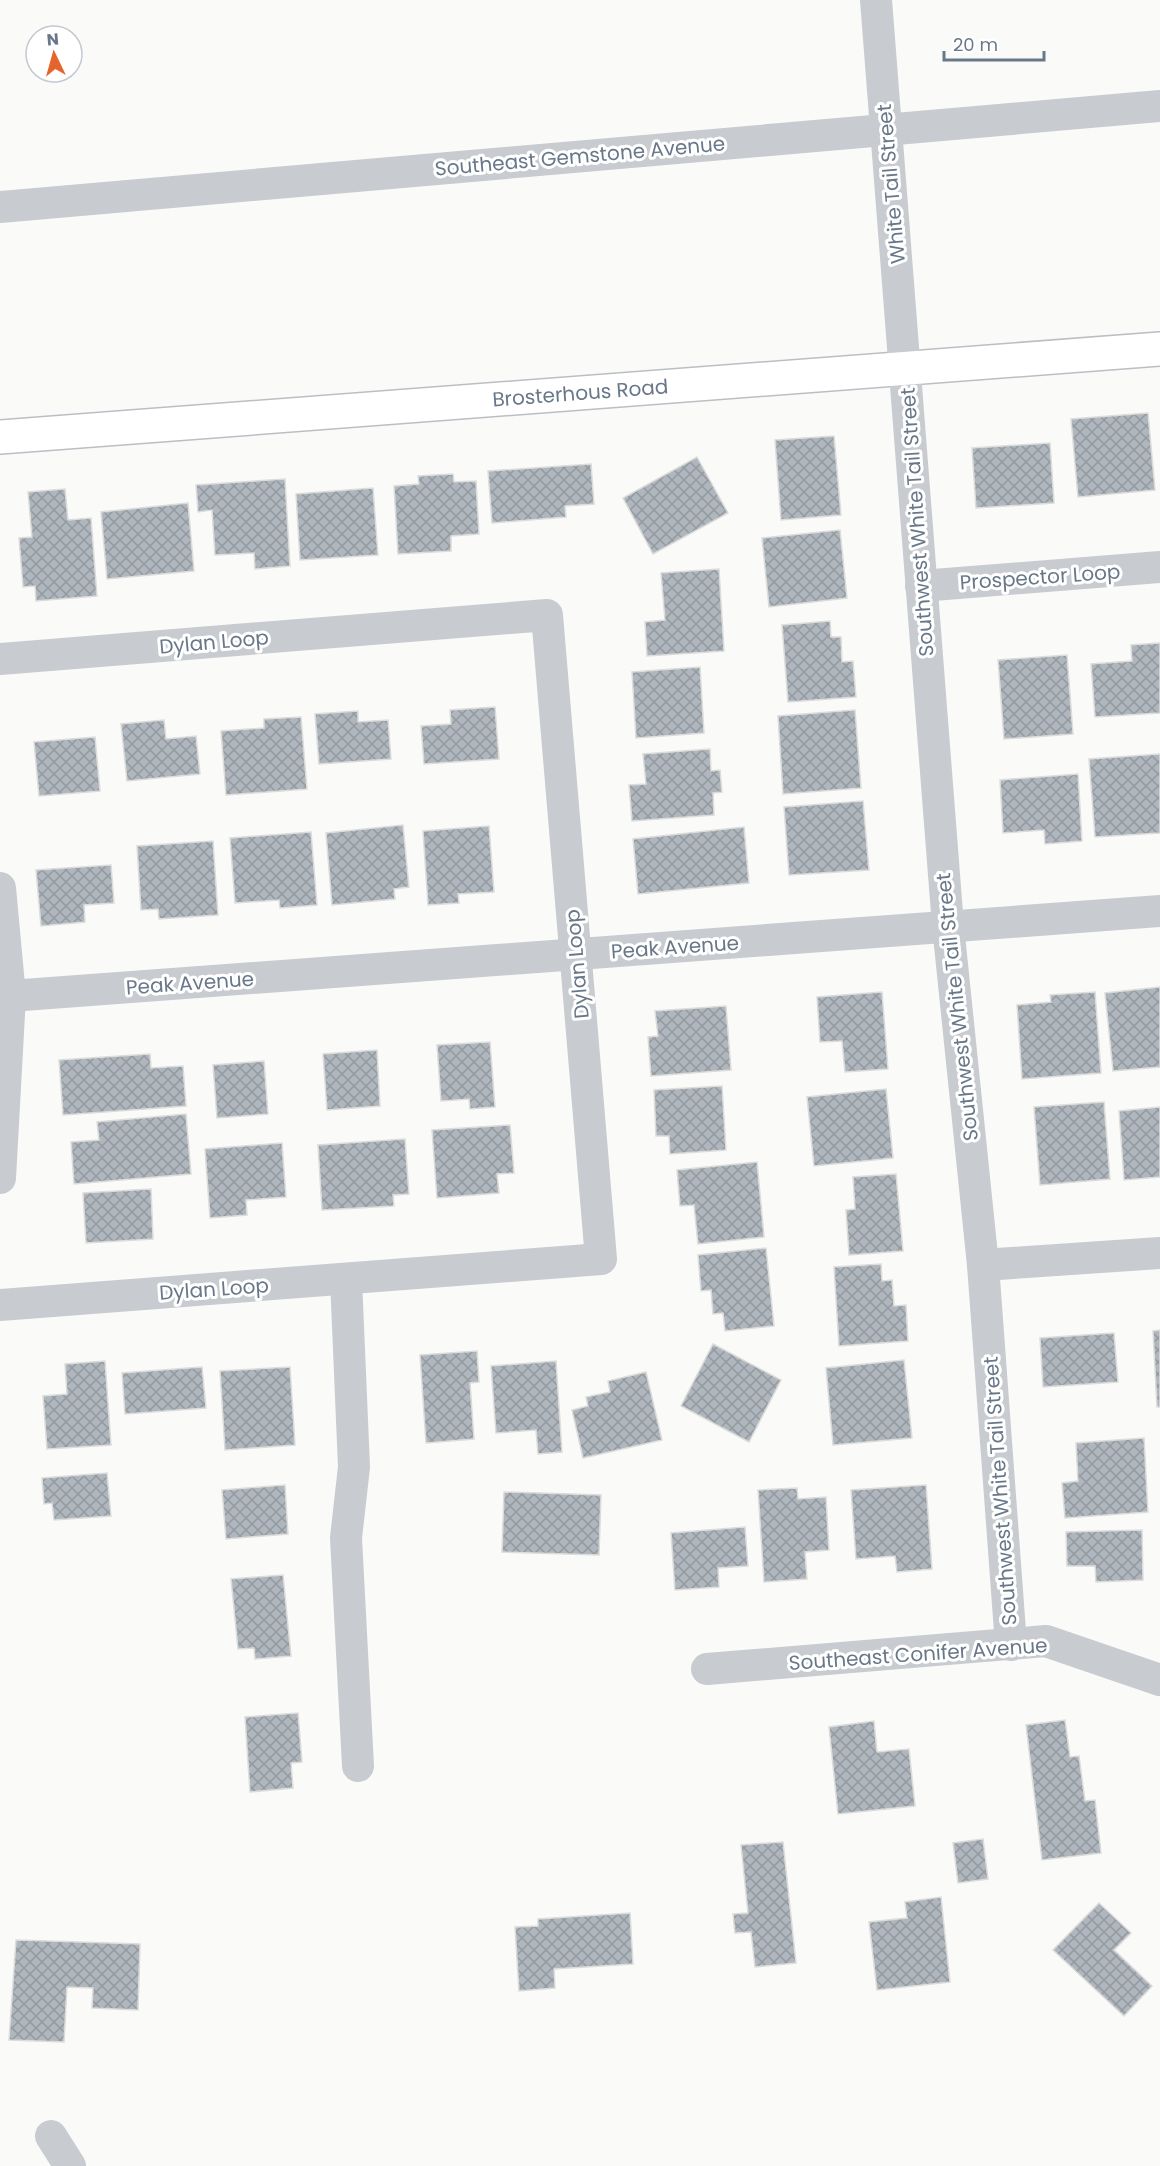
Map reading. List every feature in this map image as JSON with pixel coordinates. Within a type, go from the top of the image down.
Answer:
[{"type":"street","name":"White Tail Street","points":[[876,0],[906,369]]},
{"type":"street","name":"Southeast Gemstone Avenue","points":[[0,207],[1160,106]]},
{"type":"street","name":"Brosterhous Road","points":[[0,436],[1160,350]]},
{"type":"street","name":"Southwest White Tail Street","points":[[906,369],[948,926],[983,1265],[1011,1645]]},
{"type":"street","name":"Prospector Loop","points":[[921,586],[1160,567]]},
{"type":"street","name":"Dylan Loop","points":[[0,659],[547,615],[601,1259],[0,1305]]},
{"type":"street","points":[[0,888],[10,996],[0,1178]]},
{"type":"street","name":"Peak Avenue","points":[[10,996],[1160,911]]},
{"type":"street","points":[[983,1265],[1160,1253]]},
{"type":"street","points":[[346,1279],[354,1467],[346,1538],[358,1766]]},
{"type":"street","name":"Southeast Conifer Avenue","points":[[707,1669],[1046,1641],[1160,1680]]},
{"type":"street","points":[[51,2136],[70,2166]]},
{"type":"building","points":[[1148,413],[1155,490],[1078,497],[1071,419]]},
{"type":"building","points":[[834,436],[841,515],[781,520],[775,440]]},
{"type":"building","points":[[1050,443],[1054,503],[976,508],[972,448]]},
{"type":"building","points":[[697,457],[728,513],[653,554],[623,498]]},
{"type":"building","points":[[591,464],[594,504],[565,506],[566,517],[492,523],[488,471]]},
{"type":"building","points":[[453,474],[454,482],[476,481],[479,534],[451,536],[451,551],[398,554],[394,486],[419,484],[418,476]]},
{"type":"building","points":[[285,479],[290,566],[255,569],[254,553],[215,555],[212,510],[198,512],[196,485]]},
{"type":"building","points":[[373,488],[378,555],[300,560],[296,494]]},
{"type":"building","points":[[65,489],[68,520],[91,518],[97,596],[36,601],[35,586],[23,587],[19,538],[32,537],[28,492]]},
{"type":"building","points":[[188,503],[194,571],[107,579],[101,512]]},
{"type":"building","points":[[840,530],[847,598],[769,607],[762,538]]},
{"type":"building","points":[[719,569],[724,651],[647,656],[645,622],[665,620],[661,573]]},
{"type":"building","points":[[830,621],[831,637],[841,637],[842,662],[853,661],[856,697],[788,702],[782,625]]},
{"type":"building","points":[[1160,643],[1160,713],[1095,717],[1091,664],[1132,661],[1131,645]]},
{"type":"building","points":[[1067,655],[1073,734],[1004,739],[998,660]]},
{"type":"building","points":[[700,667],[704,733],[636,738],[632,672]]},
{"type":"building","points":[[495,707],[499,759],[424,764],[421,726],[451,724],[450,710]]},
{"type":"building","points":[[855,710],[861,788],[783,794],[778,716]]},
{"type":"building","points":[[358,711],[358,722],[388,720],[391,759],[319,764],[315,714]]},
{"type":"building","points":[[301,717],[307,789],[226,795],[221,731],[264,728],[264,719]]},
{"type":"building","points":[[164,720],[166,739],[196,736],[200,774],[127,781],[121,724]]},
{"type":"building","points":[[95,737],[100,791],[39,796],[34,742]]},
{"type":"building","points":[[710,749],[711,771],[720,770],[722,792],[713,793],[714,815],[632,821],[629,785],[646,784],[643,754]]},
{"type":"building","points":[[1160,754],[1160,833],[1095,837],[1089,759]]},
{"type":"building","points":[[1078,774],[1082,841],[1045,844],[1044,830],[1003,833],[1000,780]]},
{"type":"building","points":[[863,801],[869,870],[789,875],[784,807]]},
{"type":"building","points":[[403,825],[409,887],[394,889],[395,899],[332,905],[326,833]]},
{"type":"building","points":[[489,826],[494,892],[458,894],[459,903],[428,905],[423,831]]},
{"type":"building","points":[[744,827],[749,883],[638,894],[633,839]]},
{"type":"building","points":[[311,832],[317,905],[280,908],[279,900],[235,903],[230,838]]},
{"type":"building","points":[[213,841],[218,915],[159,919],[158,909],[141,910],[137,846]]},
{"type":"building","points":[[111,865],[114,903],[84,905],[85,922],[41,926],[36,870]]},
{"type":"building","points":[[1160,987],[1160,1067],[1113,1071],[1105,993]]},
{"type":"building","points":[[882,992],[888,1069],[845,1072],[842,1041],[820,1042],[817,997]]},
{"type":"building","points":[[1095,992],[1101,1073],[1022,1079],[1017,1005],[1051,1002],[1050,995]]},
{"type":"building","points":[[726,1006],[731,1070],[651,1076],[648,1037],[658,1036],[655,1011]]},
{"type":"building","points":[[490,1042],[495,1107],[470,1109],[469,1099],[441,1101],[437,1045]]},
{"type":"building","points":[[377,1050],[380,1106],[327,1110],[323,1054]]},
{"type":"building","points":[[150,1054],[151,1068],[183,1066],[186,1106],[63,1115],[59,1060]]},
{"type":"building","points":[[264,1061],[268,1114],[217,1118],[213,1065]]},
{"type":"building","points":[[722,1086],[726,1150],[670,1154],[669,1136],[656,1136],[654,1090]]},
{"type":"building","points":[[886,1089],[893,1158],[814,1166],[807,1097]]},
{"type":"building","points":[[1104,1102],[1110,1179],[1040,1185],[1034,1107]]},
{"type":"building","points":[[1160,1107],[1160,1177],[1124,1180],[1119,1111]]},
{"type":"building","points":[[186,1114],[191,1174],[74,1184],[71,1142],[99,1140],[97,1122]]},
{"type":"building","points":[[510,1125],[514,1173],[497,1174],[499,1193],[437,1198],[432,1130]]},
{"type":"building","points":[[405,1139],[409,1194],[393,1195],[394,1206],[322,1210],[318,1145]]},
{"type":"building","points":[[282,1143],[286,1197],[246,1200],[247,1215],[210,1218],[205,1149]]},
{"type":"building","points":[[757,1162],[764,1237],[698,1244],[694,1205],[680,1206],[677,1170]]},
{"type":"building","points":[[896,1174],[903,1251],[849,1255],[846,1210],[855,1209],[853,1177]]},
{"type":"building","points":[[151,1189],[153,1239],[86,1243],[83,1193]]},
{"type":"building","points":[[766,1248],[774,1326],[725,1331],[723,1313],[713,1314],[711,1290],[701,1291],[698,1255]]},
{"type":"building","points":[[881,1264],[882,1281],[892,1280],[894,1306],[906,1305],[908,1341],[839,1346],[834,1267]]},
{"type":"building","points":[[1160,1330],[1160,1407],[1157,1407],[1153,1331]]},
{"type":"building","points":[[1114,1333],[1118,1382],[1043,1387],[1040,1338]]},
{"type":"building","points":[[713,1344],[781,1380],[749,1442],[681,1406]]},
{"type":"building","points":[[477,1351],[479,1382],[470,1383],[474,1439],[426,1443],[420,1355]]},
{"type":"building","points":[[904,1360],[912,1438],[833,1445],[826,1368]]},
{"type":"building","points":[[105,1361],[111,1445],[47,1449],[43,1396],[67,1394],[65,1364]]},
{"type":"building","points":[[556,1361],[562,1452],[538,1454],[536,1430],[496,1433],[491,1366]]},
{"type":"building","points":[[202,1367],[206,1408],[125,1414],[122,1373]]},
{"type":"building","points":[[290,1367],[295,1445],[225,1450],[220,1371]]},
{"type":"building","points":[[646,1372],[662,1440],[583,1458],[572,1410],[588,1406],[586,1397],[610,1392],[608,1381]]},
{"type":"building","points":[[1144,1438],[1148,1512],[1065,1518],[1062,1483],[1078,1481],[1076,1443]]},
{"type":"building","points":[[107,1473],[111,1516],[54,1520],[52,1503],[44,1504],[42,1478]]},
{"type":"building","points":[[285,1485],[288,1534],[226,1539],[222,1490]]},
{"type":"building","points":[[926,1485],[932,1569],[897,1572],[895,1556],[856,1559],[851,1490]]},
{"type":"building","points":[[797,1488],[798,1499],[826,1497],[829,1550],[805,1552],[807,1579],[764,1582],[758,1490]]},
{"type":"building","points":[[504,1492],[601,1495],[599,1555],[502,1552]]},
{"type":"building","points":[[745,1527],[748,1566],[718,1568],[719,1587],[675,1590],[671,1533]]},
{"type":"building","points":[[1142,1530],[1143,1580],[1096,1582],[1095,1566],[1067,1566],[1066,1532]]},
{"type":"building","points":[[283,1575],[291,1656],[255,1659],[254,1648],[238,1649],[231,1579]]},
{"type":"building","points":[[298,1713],[302,1762],[291,1763],[293,1788],[250,1792],[245,1717]]},
{"type":"building","points":[[1065,1720],[1070,1757],[1079,1756],[1085,1801],[1095,1800],[1101,1853],[1042,1860],[1026,1725]]},
{"type":"building","points":[[874,1721],[877,1752],[909,1749],[915,1806],[838,1814],[829,1727]]},
{"type":"building","points":[[983,1839],[988,1879],[958,1883],[953,1843]]},
{"type":"building","points":[[783,1842],[796,1963],[755,1967],[751,1932],[735,1933],[733,1914],[748,1913],[741,1845]]},
{"type":"building","points":[[941,1897],[950,1982],[877,1990],[869,1922],[907,1918],[905,1902]]},
{"type":"building","points":[[1099,1903],[1131,1933],[1114,1950],[1152,1986],[1124,2016],[1053,1950]]},
{"type":"building","points":[[630,1913],[633,1964],[554,1969],[555,1988],[519,1991],[515,1927],[538,1926],[538,1919]]},
{"type":"building","points":[[16,1940],[140,1944],[138,2010],[92,2008],[93,1988],[67,1987],[64,2042],[9,2040]]}]
